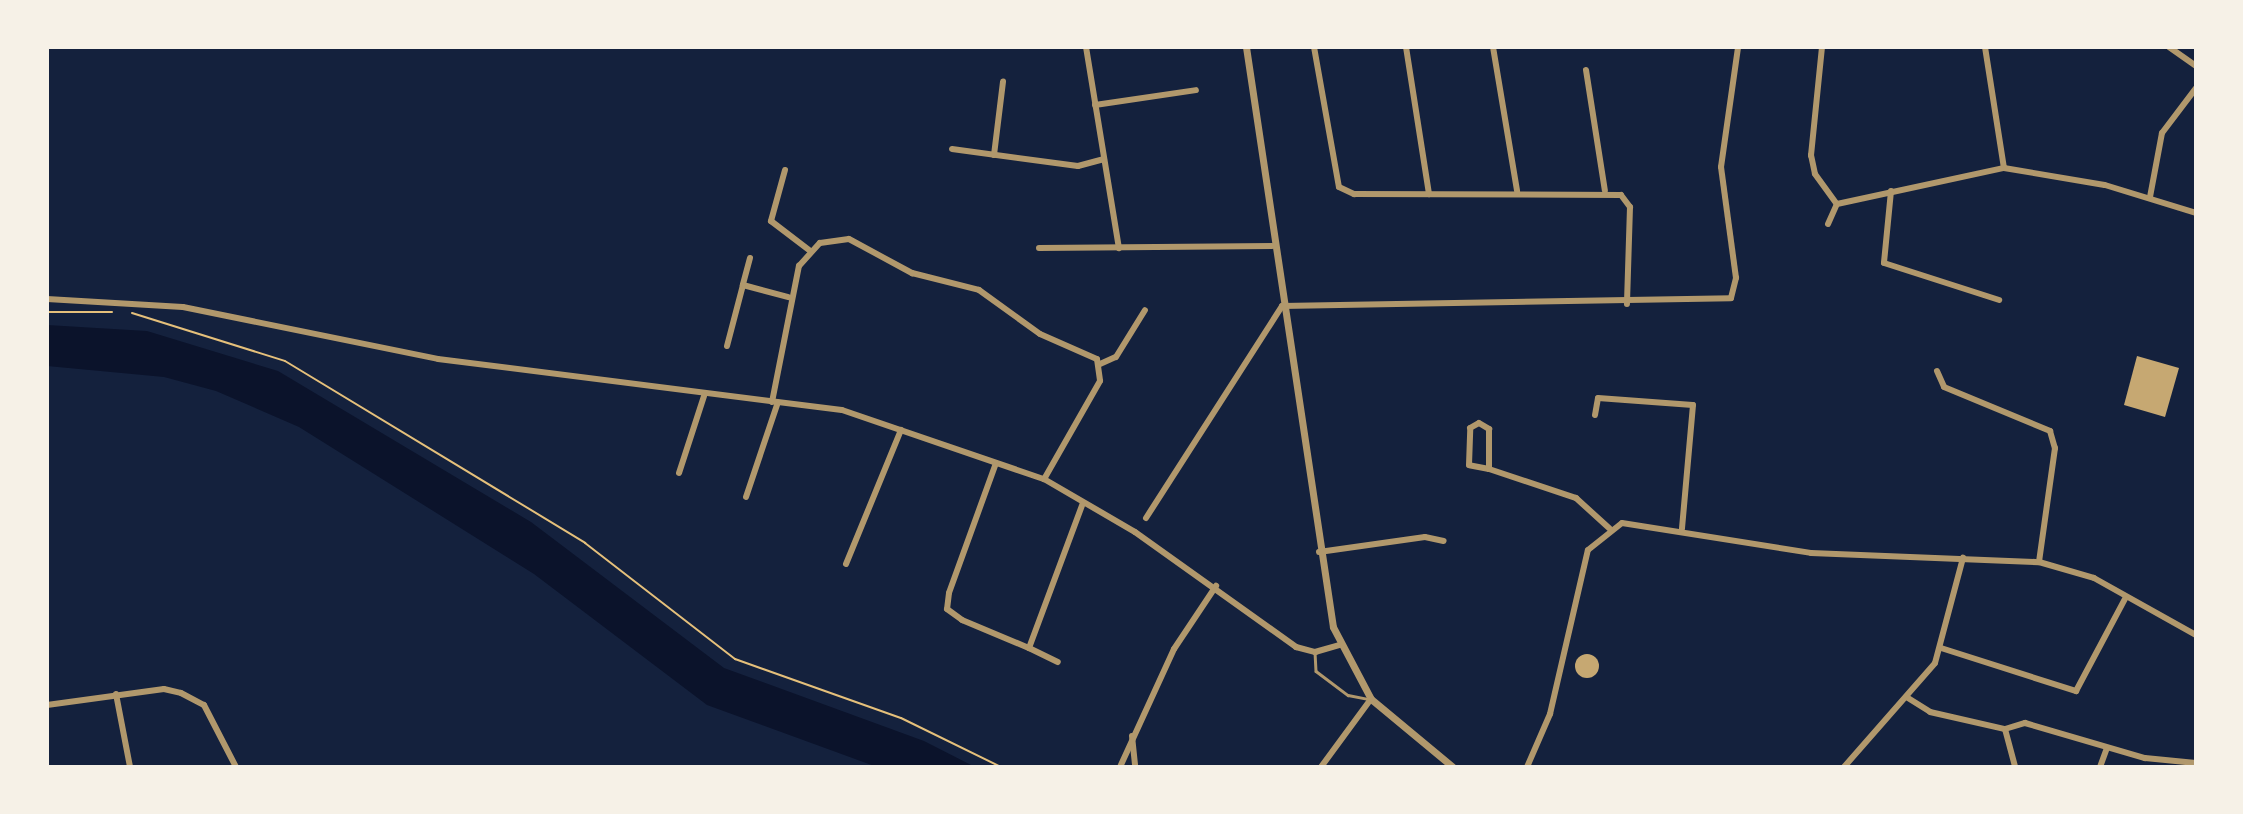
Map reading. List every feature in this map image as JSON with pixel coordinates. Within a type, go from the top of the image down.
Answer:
[{"type":"street","points":[[1086,47],[1119,248]]},
{"type":"street","points":[[1246,47],[1272,246],[1318,552],[1339,645],[1371,699],[1453,767]]},
{"type":"street","points":[[1314,47],[1339,187],[1354,194],[1605,191],[1621,195],[1630,207],[1627,304]]},
{"type":"street","points":[[1406,47],[1429,194]]},
{"type":"street","points":[[1493,47],[1517,191]]},
{"type":"street","points":[[1282,306],[1717,303],[1735,294],[1721,167],[1738,47]]},
{"type":"street","points":[[1822,47],[1811,155],[1815,174],[1837,204]]},
{"type":"street","points":[[1985,47],[2004,168]]},
{"type":"street","points":[[2169,47],[2196,66]]},
{"type":"street","points":[[1586,70],[1605,191]]},
{"type":"street","points":[[994,155],[1003,82]]},
{"type":"street","points":[[2150,197],[2162,133],[2196,88]]},
{"type":"street","points":[[1095,105],[1196,90]]},
{"type":"street","points":[[952,149],[1078,166],[1104,159]]},
{"type":"street","points":[[1837,204],[2004,168],[2150,197],[2196,213]]},
{"type":"street","points":[[785,170],[771,221],[809,250]]},
{"type":"street","points":[[1892,191],[1884,263],[1998,300]]},
{"type":"street","points":[[1828,224],[1837,204]]},
{"type":"street","points":[[746,497],[775,402],[788,297],[809,250],[834,238],[863,244],[912,273],[979,290],[1040,334],[1100,364]]},
{"type":"street","points":[[1039,248],[1272,246]]},
{"type":"street","points":[[727,346],[750,257]]},
{"type":"street","points":[[743,285],[788,297]]},
{"type":"street","points":[[47,299],[183,307],[350,344],[704,396],[842,410],[1044,480],[1216,586],[1296,647],[1315,652],[1339,645]]},
{"type":"street","points":[[1146,518],[1282,306]]},
{"type":"street","points":[[1100,364],[1116,357],[1145,310]]},
{"type":"street","points":[[1044,480],[1100,381],[1100,364]]},
{"type":"street","points":[[1937,371],[1944,387],[2050,431],[2055,448],[2039,562]]},
{"type":"street","points":[[679,473],[704,396]]},
{"type":"street","points":[[1595,415],[1598,398],[1693,405],[1682,528]]},
{"type":"street","points":[[1489,468],[1489,429],[1479,423],[1470,428],[1469,465],[1489,468],[1576,498],[1609,528]]},
{"type":"street","points":[[846,564],[901,430]]},
{"type":"street","points":[[996,463],[947,609],[1058,662]]},
{"type":"street","points":[[1029,648],[1083,503]]},
{"type":"street","points":[[1527,767],[1550,714],[1588,551],[1609,528],[1632,521],[1811,553],[2039,562],[2078,571],[2196,635]]},
{"type":"street","points":[[1318,552],[1425,537],[1444,541]]},
{"type":"street","points":[[1844,767],[1908,698],[1941,648],[1964,558]]},
{"type":"street","points":[[1120,767],[1174,649],[1216,586]]},
{"type":"street","points":[[1941,648],[2076,691],[2126,597]]},
{"type":"street","points":[[47,705],[164,689],[197,699],[236,767]]},
{"type":"street","points":[[116,694],[130,767]]},
{"type":"street","points":[[1908,698],[1930,712],[2005,729],[2025,723],[2107,748],[2196,763]]},
{"type":"street","points":[[1321,767],[1371,699]]},
{"type":"street","points":[[2005,729],[2015,767]]},
{"type":"street","points":[[1132,736],[1135,767]]},
{"type":"street","points":[[2100,767],[2107,748]]},
{"type":"lane","points":[[1315,652],[1316,671],[1348,695],[1371,699]]},
{"type":"path","points":[[47,312],[141,314],[285,360],[556,524],[735,659],[901,718],[1000,767]]},
{"type":"water","points":[[47,325],[147,331],[278,371],[531,522],[724,668],[924,741],[975,767],[877,767],[707,705],[534,574],[299,427],[216,391],[164,377],[47,366]]},
{"type":"building","points":[[2137,356],[2179,368],[2165,417],[2124,405]]},
{"type":"building","points":[[1587,654],[1596,657],[1599,666],[1596,675],[1587,678],[1578,675],[1575,666],[1578,657]]}]
